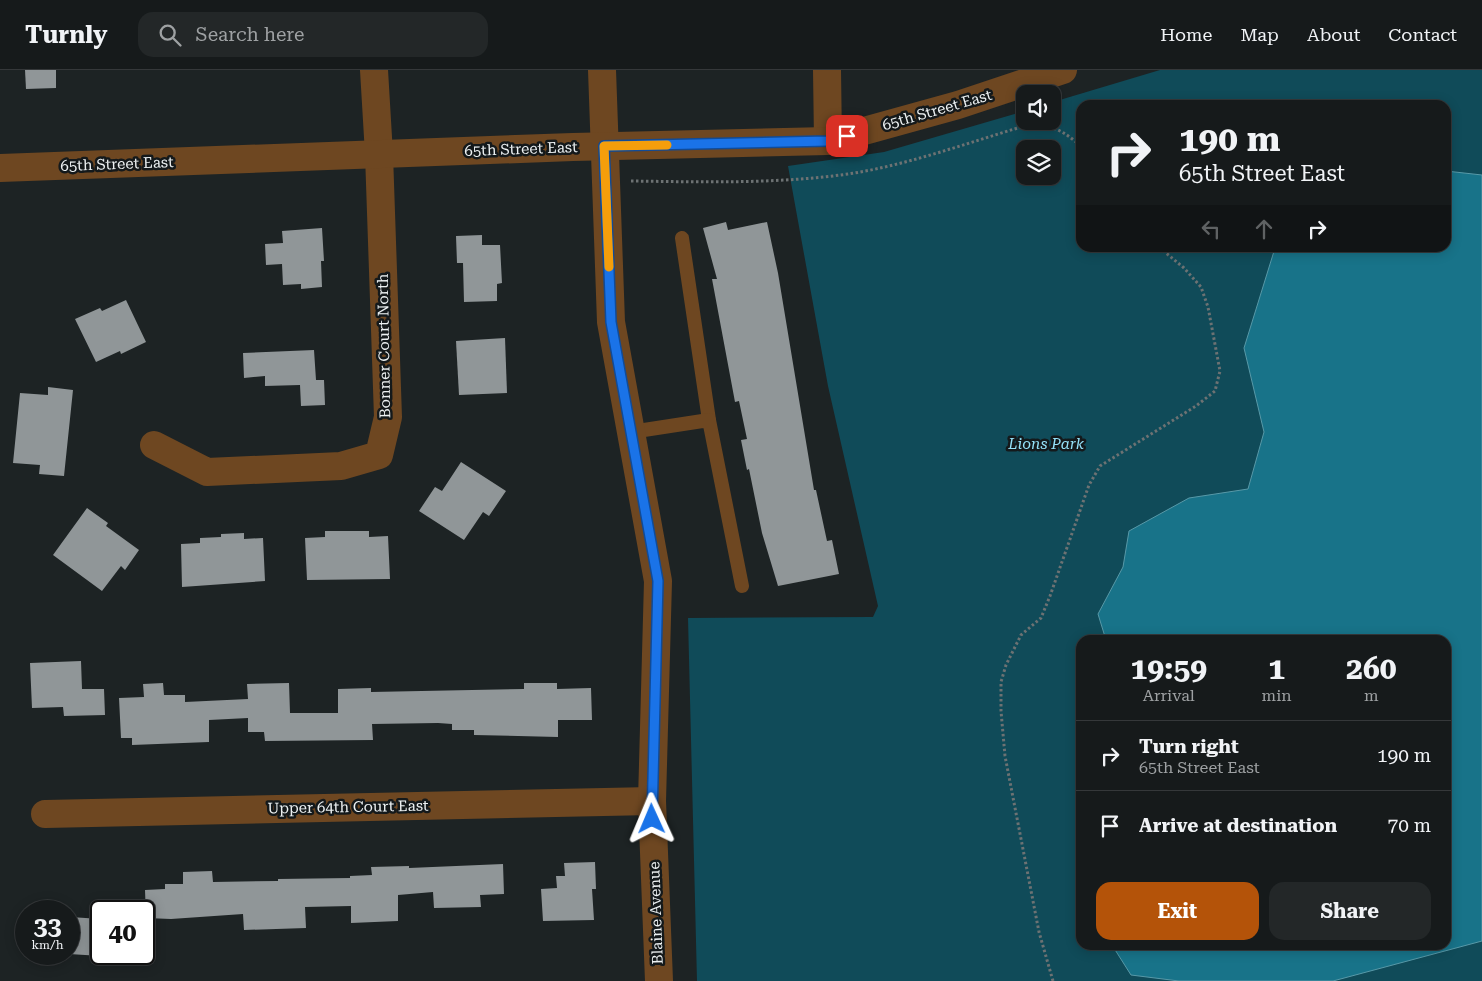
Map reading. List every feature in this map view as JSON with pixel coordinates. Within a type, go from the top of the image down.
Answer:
[{"type":"street","points":[[374,70],[380,154]]},
{"type":"street","name":"Blaine Avenue","points":[[602,70],[611,322],[658,581],[652,801],[659,981]]},
{"type":"street","points":[[827,70],[828,141]]},
{"type":"street","name":"65th Street East","points":[[0,168],[604,146],[828,141],[958,105],[1063,70]]},
{"type":"street","name":"Bonner Court North","points":[[154,446],[207,472],[341,466],[379,455],[388,417],[380,154]]},
{"type":"street","name":"Upper 64th Court East","points":[[45,814],[652,801]]},
{"type":"lane","points":[[682,238],[709,420],[742,586]]},
{"type":"lane","points":[[631,432],[709,420]]},
{"type":"path","points":[[1054,981],[1040,932],[1008,774],[1001,711],[1001,682],[1006,665],[1021,635],[1041,618],[1089,485],[1100,466],[1196,406],[1215,391],[1220,371],[1208,307],[1201,287],[1184,268],[1165,252]]},
{"type":"green space","name":"Lions Park","points":[[1160,70],[1482,70],[1482,981],[697,981],[688,618],[873,617],[878,606],[828,386],[788,166],[884,152],[1016,114],[1016,130],[1061,130],[1061,100]]},
{"type":"shaded area","points":[[1451,172],[1482,175],[1482,941],[1451,949],[1451,635],[1104,635],[1098,614],[1123,567],[1129,531],[1189,498],[1248,489],[1264,432],[1244,348],[1274,252],[1451,252]]},
{"type":"shaded area","points":[[1115,950],[1448,950],[1333,981],[1179,981],[1131,975]]},
{"type":"building","points":[[25,70],[56,70],[56,88],[26,89]]},
{"type":"building","points":[[726,222],[728,230],[767,222],[778,273],[814,490],[816,490],[827,541],[832,540],[839,574],[778,586],[762,533],[749,469],[747,470],[741,440],[747,439],[739,401],[735,402],[712,279],[717,279],[703,228]]},
{"type":"building","points":[[322,228],[324,261],[321,261],[322,287],[301,289],[301,284],[283,285],[282,264],[266,265],[265,244],[283,243],[282,231]]},
{"type":"building","points":[[482,235],[482,245],[500,245],[502,283],[497,284],[497,301],[464,302],[463,263],[457,263],[456,236]]},
{"type":"building","points":[[126,300],[146,342],[121,354],[120,351],[96,362],[75,319],[100,308],[102,311]]},
{"type":"building","points":[[505,338],[507,393],[459,395],[456,341]]},
{"type":"building","points":[[314,350],[316,380],[324,380],[325,405],[301,406],[300,385],[265,386],[265,376],[244,378],[243,353]]},
{"type":"building","points":[[48,387],[73,390],[64,476],[39,474],[40,465],[13,463],[20,393],[48,395]]},
{"type":"building","points":[[461,462],[506,491],[489,516],[483,512],[464,540],[419,511],[435,487],[442,491]]},
{"type":"building","points":[[87,508],[108,523],[106,526],[139,550],[125,570],[121,566],[102,591],[53,555]]},
{"type":"building","points":[[325,531],[369,531],[369,537],[388,536],[390,579],[307,580],[305,538],[325,537]]},
{"type":"building","points":[[244,533],[244,539],[263,538],[265,581],[182,587],[181,544],[200,543],[200,538],[221,537],[221,534]]},
{"type":"building","points":[[81,661],[82,689],[104,689],[105,715],[64,716],[63,707],[32,708],[30,663]]},
{"type":"building","points":[[163,683],[164,695],[185,695],[185,702],[248,699],[247,684],[289,683],[290,713],[338,713],[338,689],[371,688],[371,692],[524,689],[524,683],[557,683],[557,689],[591,688],[592,720],[558,720],[558,737],[474,735],[474,730],[452,730],[452,724],[438,723],[372,724],[373,740],[265,741],[264,732],[248,732],[248,718],[209,720],[209,742],[132,745],[132,738],[121,738],[119,698],[144,697],[143,684]]},
{"type":"building","points":[[595,862],[596,889],[592,889],[594,920],[543,921],[541,889],[557,888],[556,876],[565,876],[564,863]]},
{"type":"building","points":[[503,864],[504,894],[480,895],[481,907],[434,908],[433,892],[398,895],[398,921],[351,923],[351,906],[305,907],[306,928],[244,930],[243,914],[155,918],[155,900],[145,900],[145,890],[165,889],[165,884],[183,884],[183,872],[212,871],[213,882],[278,881],[278,879],[350,878],[350,876],[372,875],[371,867],[409,866],[409,868]]},
{"type":"building","points":[[80,918],[90,918],[90,955],[80,955]]},
{"type":"slow traffic","points":[[609,267],[604,146],[667,145]]},
{"type":"route","points":[[652,819],[658,581],[611,322],[604,146],[828,141],[847,136]]}]
